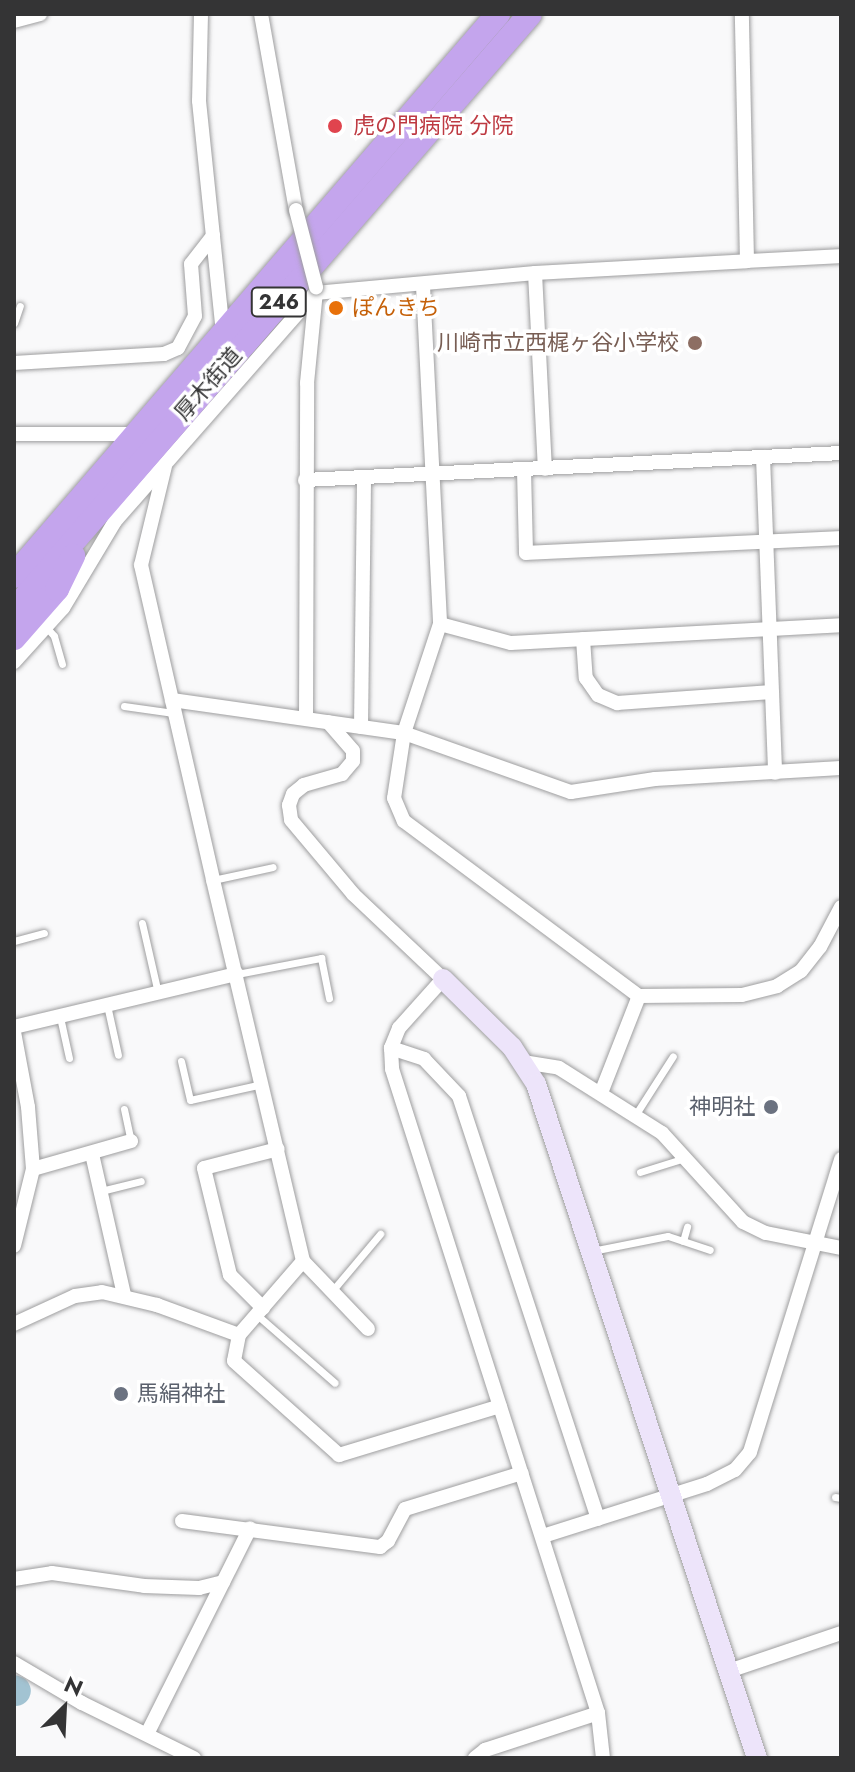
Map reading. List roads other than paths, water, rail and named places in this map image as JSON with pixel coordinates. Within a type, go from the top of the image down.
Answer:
[{"type":"highway","name":"厚木街道","points":[[79,520],[137,434],[498,14]]},
{"type":"highway","name":"厚木街道","points":[[18,588],[530,14]]},
{"type":"highway","points":[[14,550],[79,520]]},
{"type":"highway","points":[[14,638],[57,589],[79,520]]},
{"type":"street","points":[[14,21],[40,14]]},
{"type":"street","points":[[201,14],[199,101],[223,332]]},
{"type":"street","points":[[261,14],[296,210],[316,290],[307,383],[306,718]]},
{"type":"street","points":[[742,14],[747,261]]},
{"type":"street","points":[[14,363],[164,354],[178,348],[195,316],[191,264],[213,236]]},
{"type":"street","points":[[14,662],[63,608],[115,521],[316,290],[423,286],[535,273],[841,256]]},
{"type":"street","points":[[535,273],[545,469]]},
{"type":"street","points":[[423,286],[440,624],[404,733],[394,798],[404,821],[639,996],[742,995],[777,986],[801,971],[820,947],[841,907]]},
{"type":"street","points":[[14,434],[137,434]]},
{"type":"street","points":[[305,480],[841,453]]},
{"type":"street","points":[[763,457],[775,773]]},
{"type":"street","points":[[166,462],[141,565],[213,880],[303,1261],[368,1329]]},
{"type":"street","points":[[524,470],[526,553],[841,538]]},
{"type":"street","points":[[361,727],[364,478]]},
{"type":"street","points":[[440,624],[511,643],[841,625]]},
{"type":"street","points":[[583,639],[586,678],[598,695],[617,703],[772,692]]},
{"type":"street","points":[[174,706],[306,718],[404,733],[571,792],[655,779],[841,768]]},
{"type":"street","points":[[328,722],[353,751],[353,761],[342,774],[304,785],[293,794],[289,805],[291,820],[353,894],[488,1021],[523,1062],[546,1109],[757,1758]]},
{"type":"street","points":[[14,1246],[33,1169],[28,1107],[14,1029],[237,974]]},
{"type":"street","points":[[443,979],[399,1028],[391,1048],[392,1069],[400,1104],[469,1288],[500,1406],[598,1713],[603,1758]]},
{"type":"street","points":[[601,1093],[639,996]]},
{"type":"street","points":[[391,1048],[424,1059],[459,1096],[598,1519]]},
{"type":"street","points":[[523,1062],[559,1068],[662,1133],[743,1222],[766,1233],[841,1248]]},
{"type":"street","points":[[33,1169],[131,1141]]},
{"type":"street","points":[[260,1312],[230,1275],[204,1168],[278,1149]]},
{"type":"street","points":[[92,1154],[124,1295]]},
{"type":"street","points":[[543,1536],[672,1496],[735,1470],[750,1452],[841,1159]]},
{"type":"street","points":[[303,1261],[239,1335],[234,1361],[339,1455],[500,1406]]},
{"type":"street","points":[[14,1324],[75,1296],[102,1292],[124,1295],[239,1335]]},
{"type":"street","points":[[182,1521],[380,1547],[388,1541],[405,1509],[522,1473]]},
{"type":"street","points":[[147,1734],[250,1528]]},
{"type":"street","points":[[14,1579],[52,1573],[144,1586],[199,1588],[223,1582]]},
{"type":"street","points":[[729,1671],[841,1633]]},
{"type":"street","points":[[14,1663],[82,1703],[194,1758]]},
{"type":"street","points":[[475,1758],[485,1750],[598,1713]]},
{"type":"lane","points":[[14,323],[20,306]]},
{"type":"lane","points":[[46,627],[54,636],[62,664]]},
{"type":"lane","points":[[124,706],[174,706]]},
{"type":"lane","points":[[213,880],[273,867]]},
{"type":"lane","points":[[142,923],[158,993]]},
{"type":"lane","points":[[14,941],[44,933]]},
{"type":"lane","points":[[237,974],[321,958],[329,998]]},
{"type":"lane","points":[[107,1005],[118,1055]]},
{"type":"lane","points":[[60,1016],[69,1058]]},
{"type":"lane","points":[[634,1117],[673,1056]]},
{"type":"lane","points":[[181,1061],[190,1100],[262,1084]]},
{"type":"lane","points":[[124,1109],[131,1141]]},
{"type":"lane","points":[[640,1172],[685,1158]]},
{"type":"lane","points":[[101,1191],[141,1181]]},
{"type":"lane","points":[[683,1241],[687,1227]]},
{"type":"lane","points":[[331,1291],[380,1234]]},
{"type":"lane","points":[[592,1251],[668,1236],[710,1250]]},
{"type":"lane","points":[[260,1312],[335,1383]]},
{"type":"place","name":"虎の門病院 分院","points":[[335,126]]},
{"type":"place","name":"ぽんきち","points":[[336,308]]},
{"type":"place","name":"川崎市立西梶ヶ谷小学校","points":[[695,343]]},
{"type":"place","name":"神明社","points":[[771,1107]]},
{"type":"place","name":"馬絹神社","points":[[121,1394]]}]
